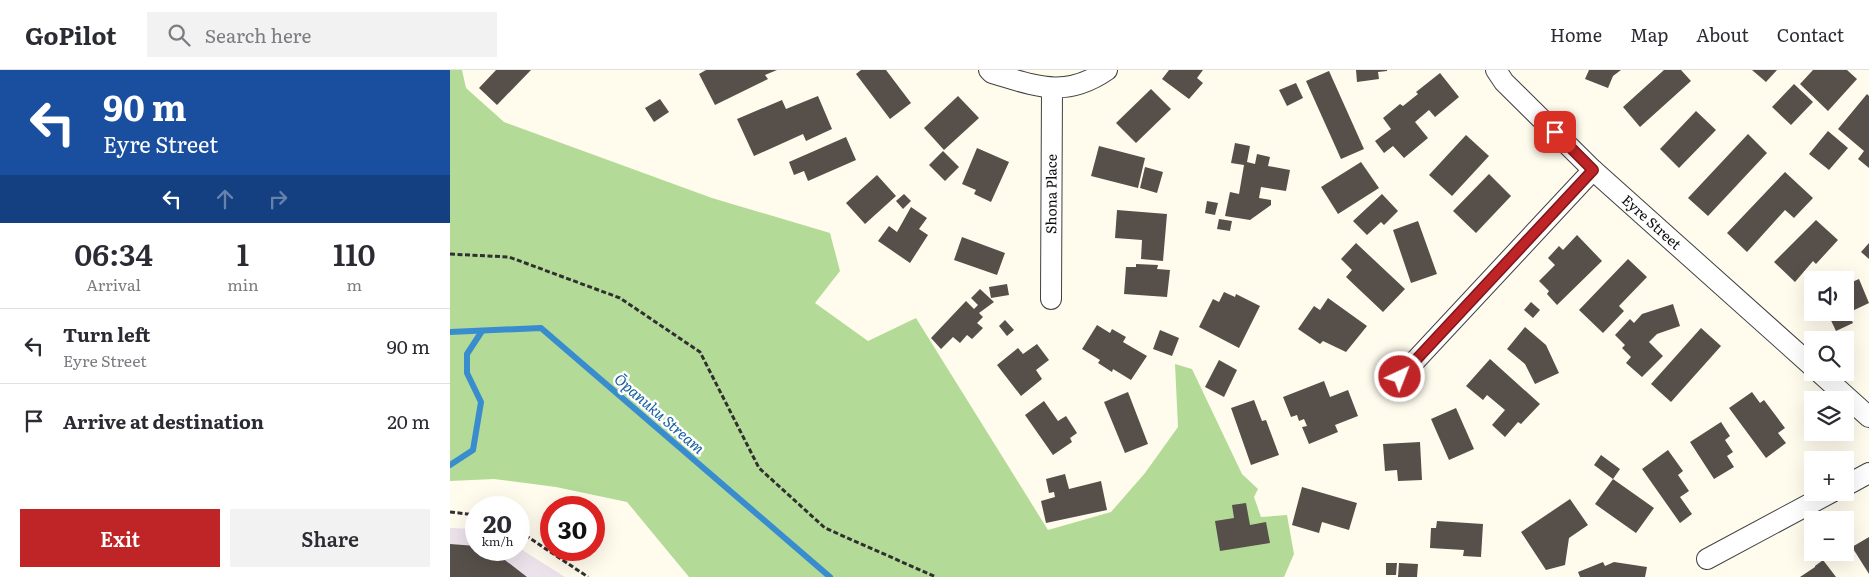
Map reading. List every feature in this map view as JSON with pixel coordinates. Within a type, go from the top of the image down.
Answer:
[{"type":"street","points":[[989,70],[992,73],[1052,89],[1085,83],[1107,70]]},
{"type":"street","name":"Eyre Street","points":[[1496,70],[1504,82],[1593,170],[1804,359]]},
{"type":"street","name":"Shona Place","points":[[1051,299],[1052,89]]},
{"type":"street","points":[[1400,377],[1593,170]]},
{"type":"street","points":[[1829,381],[1869,417]]},
{"type":"street","points":[[1854,481],[1869,473]]},
{"type":"street","points":[[1707,559],[1815,501]]},
{"type":"path","points":[[450,254],[509,257],[620,298],[700,352],[759,468],[825,528],[936,577]]},
{"type":"path","points":[[450,512],[465,514]]},
{"type":"path","points":[[530,539],[588,577]]},
{"type":"shaded area","points":[[450,528],[465,529],[465,561],[530,561],[530,555],[565,577],[450,577]]},
{"type":"green space","points":[[450,70],[462,70],[466,88],[504,122],[712,198],[830,233],[840,271],[815,303],[868,341],[916,318],[1048,530],[1111,512],[1145,473],[1178,427],[1175,364],[1192,369],[1242,474],[1258,489],[1254,497],[1261,517],[1287,515],[1294,554],[1284,577],[689,577],[627,502],[556,487],[494,479],[450,481]]},
{"type":"building","points":[[496,70],[531,70],[497,105],[479,88]]},
{"type":"building","points":[[706,70],[777,70],[765,75],[768,79],[715,105],[699,74]]},
{"type":"building","points":[[861,70],[886,70],[911,103],[890,119],[856,74]]},
{"type":"building","points":[[1169,70],[1203,70],[1197,78],[1203,83],[1189,99],[1162,79]]},
{"type":"building","points":[[1356,70],[1387,71],[1378,72],[1379,79],[1357,82]]},
{"type":"building","points":[[1589,70],[1621,70],[1613,76],[1608,88],[1585,79]]},
{"type":"building","points":[[1664,70],[1681,70],[1691,81],[1640,127],[1623,107]]},
{"type":"building","points":[[1752,70],[1777,70],[1766,82]]},
{"type":"building","points":[[1813,70],[1847,70],[1857,79],[1828,111],[1800,84]]},
{"type":"building","points":[[1329,71],[1364,149],[1341,159],[1306,81]]},
{"type":"building","points":[[1440,73],[1459,97],[1435,117],[1429,110],[1415,122],[1428,138],[1404,158],[1393,146],[1384,153],[1375,141],[1391,129],[1383,118],[1400,104],[1403,106],[1418,94],[1416,92]]},
{"type":"building","points":[[1296,83],[1303,98],[1287,106],[1279,90]]},
{"type":"building","points":[[1794,84],[1813,102],[1791,125],[1772,107]]},
{"type":"building","points":[[1151,89],[1171,109],[1136,143],[1116,123]]},
{"type":"building","points":[[1867,94],[1869,96],[1869,168],[1858,159],[1864,151],[1838,129]]},
{"type":"building","points":[[818,96],[832,129],[806,141],[803,134],[754,156],[737,119],[782,100],[786,109]]},
{"type":"building","points":[[958,96],[979,118],[944,150],[924,128]]},
{"type":"building","points":[[660,99],[669,112],[654,122],[645,108]]},
{"type":"building","points":[[1696,111],[1716,130],[1679,168],[1660,149]]},
{"type":"building","points":[[1828,131],[1848,148],[1829,170],[1809,154]]},
{"type":"building","points":[[1748,134],[1767,153],[1708,216],[1688,198]]},
{"type":"building","points":[[1466,135],[1489,156],[1452,196],[1429,175]]},
{"type":"building","points":[[846,137],[856,160],[808,181],[804,171],[794,175],[789,162]]},
{"type":"building","points":[[1235,143],[1250,146],[1247,162],[1255,164],[1257,154],[1270,157],[1268,166],[1290,170],[1286,191],[1261,187],[1259,198],[1271,200],[1271,205],[1250,220],[1225,216],[1230,192],[1239,194],[1244,165],[1231,163]]},
{"type":"building","points":[[1099,146],[1145,158],[1138,188],[1091,176]]},
{"type":"building","points":[[977,148],[1009,162],[991,202],[974,194],[976,190],[962,184]]},
{"type":"building","points":[[943,151],[959,167],[945,181],[929,165]]},
{"type":"building","points":[[1361,162],[1379,188],[1338,214],[1321,187]]},
{"type":"building","points":[[1145,167],[1163,172],[1157,193],[1140,188]]},
{"type":"building","points":[[1785,172],[1813,198],[1794,218],[1785,210],[1747,252],[1727,233]]},
{"type":"building","points":[[1489,174],[1511,196],[1476,233],[1453,211]]},
{"type":"building","points":[[877,175],[896,196],[865,224],[846,203]]},
{"type":"building","points":[[904,194],[911,201],[903,209],[896,201]]},
{"type":"building","points":[[1382,194],[1398,211],[1384,225],[1381,222],[1367,235],[1353,221]]},
{"type":"building","points":[[1207,201],[1218,203],[1215,215],[1205,213]]},
{"type":"building","points":[[911,207],[927,218],[919,229],[928,235],[910,263],[878,241],[889,226],[897,232]]},
{"type":"building","points":[[1117,210],[1167,214],[1163,261],[1141,259],[1142,240],[1115,238]]},
{"type":"building","points":[[1219,219],[1232,221],[1230,231],[1217,229]]},
{"type":"building","points":[[1816,220],[1838,240],[1816,264],[1813,261],[1795,282],[1774,262]]},
{"type":"building","points":[[1418,221],[1437,274],[1411,283],[1393,230]]},
{"type":"building","points":[[1577,235],[1602,261],[1557,305],[1547,294],[1549,291],[1539,281],[1555,265],[1548,258],[1559,246],[1563,250]]},
{"type":"building","points":[[962,237],[1005,253],[997,275],[954,260]]},
{"type":"building","points":[[1356,243],[1405,289],[1383,312],[1346,277],[1352,270],[1341,259]]},
{"type":"building","points":[[1869,243],[1869,259],[1861,252]]},
{"type":"building","points":[[1628,259],[1647,277],[1619,306],[1624,311],[1603,333],[1579,310]]},
{"type":"building","points":[[1136,264],[1158,265],[1157,269],[1170,270],[1167,297],[1124,294],[1126,267],[1136,267]]},
{"type":"building","points":[[1859,279],[1869,303],[1854,310],[1854,281]]},
{"type":"building","points":[[1007,284],[1009,295],[991,298],[989,287]]},
{"type":"building","points":[[980,289],[994,302],[979,313],[983,317],[977,323],[983,328],[972,339],[967,335],[960,343],[953,337],[941,349],[931,338],[966,301],[974,309],[978,305],[971,298]]},
{"type":"building","points":[[1224,292],[1235,297],[1236,294],[1260,306],[1239,348],[1199,327],[1213,299],[1219,302]]},
{"type":"building","points":[[1328,298],[1367,326],[1346,352],[1323,341],[1320,344],[1298,329],[1314,306],[1320,310]]},
{"type":"building","points":[[1531,302],[1540,310],[1533,318],[1524,310]]},
{"type":"building","points":[[1673,304],[1680,326],[1657,334],[1649,342],[1663,356],[1642,377],[1626,363],[1631,357],[1622,348],[1625,345],[1615,335],[1630,319],[1634,323],[1642,314]]},
{"type":"building","points":[[1005,320],[1014,330],[1007,336],[999,326]]},
{"type":"building","points":[[1831,321],[1852,321],[1853,323],[1836,331]]},
{"type":"building","points":[[1097,325],[1110,333],[1112,329],[1126,337],[1123,342],[1147,356],[1131,380],[1113,369],[1112,372],[1098,363],[1100,360],[1082,349]]},
{"type":"building","points":[[1525,327],[1546,345],[1559,373],[1535,384],[1525,364],[1507,349]]},
{"type":"building","points":[[1701,328],[1721,346],[1671,402],[1651,384]]},
{"type":"building","points":[[1160,330],[1179,338],[1172,356],[1153,349]]},
{"type":"building","points":[[1037,344],[1049,360],[1036,370],[1042,379],[1021,396],[997,365],[1018,348],[1023,354]]},
{"type":"building","points":[[1490,359],[1540,404],[1521,424],[1518,422],[1505,437],[1492,425],[1505,410],[1487,395],[1483,400],[1466,386]]},
{"type":"building","points":[[1219,360],[1237,370],[1224,397],[1205,387]]},
{"type":"building","points":[[1324,381],[1330,397],[1348,390],[1358,416],[1335,425],[1338,432],[1309,444],[1302,427],[1307,426],[1304,419],[1299,421],[1297,415],[1291,417],[1283,397]]},
{"type":"building","points":[[1128,392],[1148,444],[1125,453],[1104,402]]},
{"type":"building","points":[[1752,392],[1760,403],[1764,400],[1785,428],[1778,433],[1786,443],[1766,458],[1729,408]]},
{"type":"building","points":[[1254,400],[1262,421],[1266,420],[1279,455],[1251,465],[1231,408]]},
{"type":"building","points":[[1044,401],[1058,421],[1066,416],[1077,433],[1070,438],[1072,442],[1053,455],[1025,415]]},
{"type":"building","points":[[1456,408],[1474,449],[1449,460],[1431,419]]},
{"type":"building","points":[[1721,422],[1730,436],[1725,440],[1733,452],[1727,456],[1734,467],[1714,479],[1690,442]]},
{"type":"building","points":[[1420,442],[1422,480],[1398,481],[1397,470],[1385,471],[1383,444]]},
{"type":"building","points":[[1668,450],[1683,471],[1678,475],[1689,491],[1680,497],[1692,514],[1680,523],[1642,469]]},
{"type":"building","points":[[1601,455],[1620,469],[1613,479],[1594,465]]},
{"type":"building","points":[[1065,474],[1069,489],[1101,481],[1107,510],[1046,523],[1041,501],[1055,497],[1054,492],[1049,493],[1046,479]]},
{"type":"building","points":[[1613,479],[1654,508],[1636,533],[1595,504]]},
{"type":"building","points":[[1302,487],[1357,503],[1349,530],[1322,522],[1319,533],[1292,525]]},
{"type":"building","points":[[1570,499],[1588,525],[1569,538],[1565,565],[1546,570],[1521,532]]},
{"type":"building","points":[[1246,503],[1250,525],[1266,522],[1270,543],[1220,551],[1215,521],[1234,518],[1232,505]]},
{"type":"building","points":[[1437,521],[1483,524],[1481,557],[1463,556],[1464,550],[1430,548],[1431,528],[1436,528]]},
{"type":"building","points":[[1869,537],[1869,574],[1854,550],[1854,546]]},
{"type":"building","points":[[450,544],[465,545],[465,561],[506,561],[527,577],[450,577]]},
{"type":"building","points":[[1824,561],[1836,577],[1800,577]]},
{"type":"building","points":[[1603,562],[1605,566],[1614,562],[1647,567],[1645,577],[1580,577],[1578,572]]},
{"type":"building","points":[[1386,563],[1397,563],[1396,575],[1386,575]]},
{"type":"building","points":[[1399,563],[1418,564],[1417,577],[1398,577]]},
{"type":"waterway","name":"Ōpanuku Stream","points":[[450,332],[541,328],[830,577]]},
{"type":"waterway","points":[[450,465],[473,450],[481,402],[467,373],[467,354],[482,331]]},
{"type":"route","points":[[1400,377],[1593,170],[1555,132]]}]
